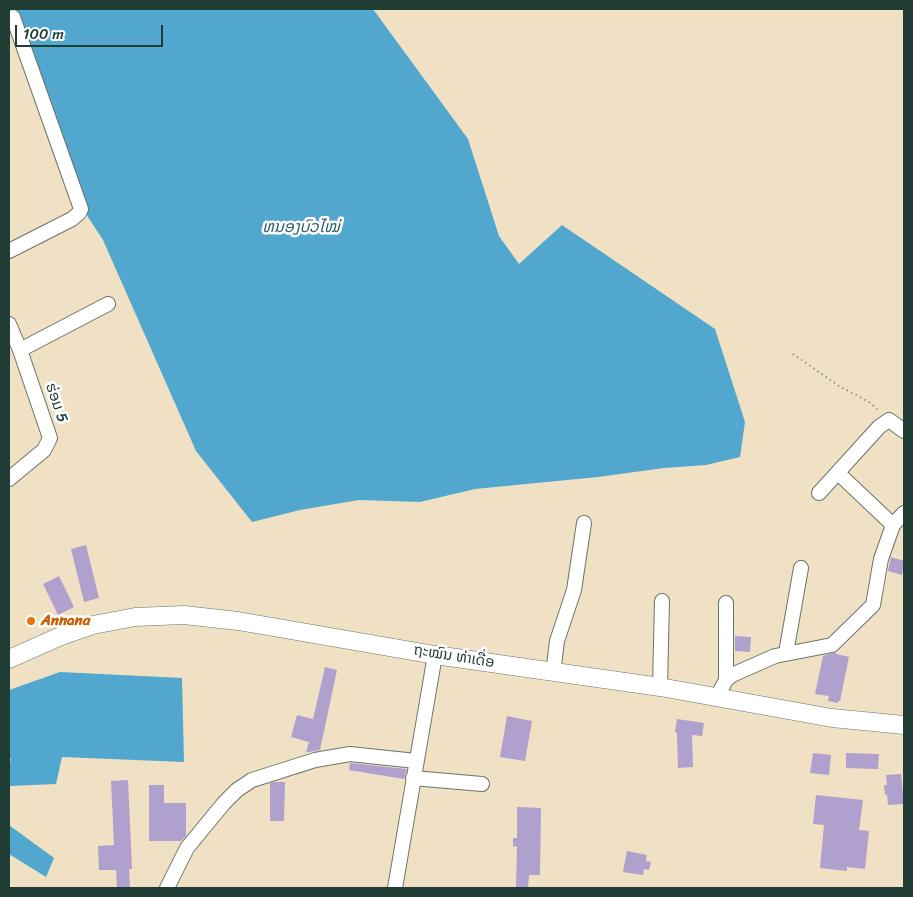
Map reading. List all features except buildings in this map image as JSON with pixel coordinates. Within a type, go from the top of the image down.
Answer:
[{"type":"main road","name":"ຖະໝົນ ທ່າເດື່ອ","points":[[11,654],[93,625],[135,617],[184,615],[238,621],[553,673],[660,687],[832,718],[904,725]]},
{"type":"street","points":[[9,251],[72,219],[79,213],[81,208],[13,17]]},
{"type":"street","points":[[20,350],[108,304]]},
{"type":"street","name":"ຮ່ອມ 5","points":[[9,324],[20,350],[50,438],[44,450],[9,479]]},
{"type":"street","points":[[819,493],[879,427],[889,420],[904,431]]},
{"type":"street","points":[[838,474],[893,525]]},
{"type":"street","points":[[717,697],[726,680],[732,675],[786,653],[832,645],[873,605],[881,559],[893,525],[904,513]]},
{"type":"street","points":[[553,673],[557,641],[574,590],[584,523]]},
{"type":"street","points":[[786,653],[801,568]]},
{"type":"street","points":[[660,687],[662,601]]},
{"type":"street","points":[[726,603],[726,680]]},
{"type":"street","points":[[395,888],[435,655]]},
{"type":"street","points":[[167,888],[187,848],[224,803],[252,780],[315,760],[350,754],[416,761]]},
{"type":"street","points":[[413,778],[482,784]]},
{"type":"path","points":[[793,354],[839,386],[869,402],[889,420]]},
{"type":"water","name":"ຫນອງບົວໄໝ່","points":[[15,9],[373,9],[468,139],[499,236],[519,264],[562,225],[715,329],[745,422],[740,457],[706,465],[475,489],[420,502],[359,500],[300,510],[252,522],[196,451],[103,240],[88,217],[78,194]]},
{"type":"water","points":[[60,672],[182,678],[184,762],[62,757],[56,784],[9,786],[11,759],[9,757],[9,690]]},
{"type":"water","points":[[9,825],[54,858],[46,877],[9,854]]},
{"type":"place","name":"Annana","points":[[31,621]]}]
